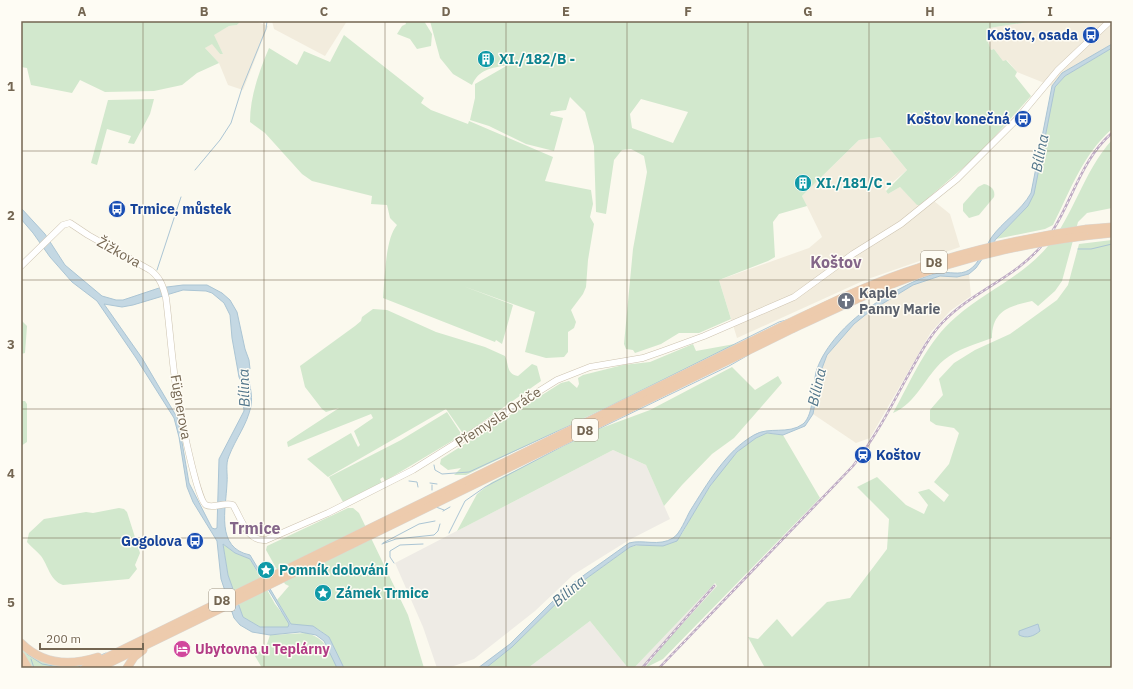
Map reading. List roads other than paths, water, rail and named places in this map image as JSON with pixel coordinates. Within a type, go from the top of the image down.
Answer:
[{"type":"highway","name":"D8","points":[[85,668],[325,554],[790,326],[885,287],[947,264],[1028,244],[1112,227]]},
{"type":"highway","name":"D8","points":[[1085,232],[1112,233]]},
{"type":"highway","name":"D8","points":[[99,668],[117,653],[162,637],[325,554]]},
{"type":"highway","points":[[127,668],[136,655],[162,637]]},
{"type":"highway","points":[[21,643],[37,655],[57,662],[82,662],[117,653]]},
{"type":"highway","points":[[21,656],[28,668]]},
{"type":"main road","name":"Přemysla Oráče","points":[[228,504],[233,505],[252,537],[258,540],[271,539],[328,513],[413,470],[557,380],[590,367],[652,355],[735,323],[794,297],[853,254],[901,224],[979,159],[1034,100],[1058,70],[1110,21]]},
{"type":"main road","name":"Žižkova","points":[[21,266],[65,224],[73,223],[88,236],[150,270],[162,285]]},
{"type":"main road","name":"Fügnerova","points":[[162,285],[166,298],[177,394],[193,474],[204,504],[208,506],[228,504]]},
{"type":"water","name":"Bílina","points":[[1112,44],[1112,48],[1065,76],[1055,87],[1034,194],[1028,206],[996,239],[976,268],[969,274],[957,277],[940,276],[913,285],[869,312],[854,324],[827,355],[821,371],[813,414],[805,426],[783,435],[767,433],[756,438],[737,452],[710,486],[677,541],[663,546],[636,545],[630,547],[569,591],[512,647],[487,667],[478,668],[510,644],[566,588],[629,543],[662,542],[668,541],[676,536],[710,479],[726,459],[744,442],[760,432],[791,429],[803,424],[810,413],[815,375],[825,352],[844,328],[859,315],[892,293],[922,278],[939,273],[962,273],[973,267],[979,260],[991,238],[1022,205],[1031,193],[1052,86],[1062,73]]},
{"type":"water","name":"Bílina","points":[[21,208],[45,234],[65,265],[102,296],[116,300],[123,300],[159,288],[183,285],[207,285],[222,293],[230,300],[237,312],[245,349],[249,360],[250,369],[247,372],[252,397],[247,419],[232,449],[227,463],[225,526],[227,536],[239,551],[250,555],[291,624],[313,626],[329,637],[344,668],[337,668],[324,641],[316,635],[300,632],[270,635],[252,632],[240,625],[234,618],[221,579],[217,541],[193,502],[187,487],[179,437],[174,418],[136,358],[97,301],[72,282],[50,257],[21,219]],"holes":[[[183,290],[206,291],[212,293],[224,303],[230,315],[232,338],[239,377],[242,384],[244,411],[219,459],[217,528],[215,529],[212,528],[189,483],[178,419],[142,358],[104,304],[122,307]],[[223,544],[235,553],[250,559],[289,624],[288,627],[260,627],[243,617],[228,575]]]},
{"type":"water","points":[[1038,624],[1040,631],[1035,634],[1028,637],[1019,635],[1019,631]]},
{"type":"waterway","points":[[195,170],[220,140],[231,123],[242,88],[266,29],[267,21]]},
{"type":"waterway","points":[[157,270],[181,197]]},
{"type":"waterway","points":[[1078,249],[1091,249],[1112,244]]},
{"type":"waterway","points":[[434,465],[435,470],[442,474],[469,472],[586,418],[779,322],[790,319]]},
{"type":"waterway","points":[[449,533],[465,501],[485,487],[563,446],[729,366],[750,354]]},
{"type":"waterway","points":[[409,481],[417,482],[418,487]]},
{"type":"waterway","points":[[430,483],[437,484]]},
{"type":"waterway","points":[[432,485],[432,490]]},
{"type":"waterway","points":[[436,507],[444,510]]},
{"type":"waterway","points":[[443,511],[450,507]]},
{"type":"waterway","points":[[383,543],[419,524],[435,521]]},
{"type":"waterway","points":[[382,544],[396,539],[434,535],[438,531],[440,524]]},
{"type":"waterway","points":[[394,563],[390,557],[390,551],[400,545],[423,544]]},
{"type":"waterway","points":[[101,655],[106,653]]},
{"type":"waterway","points":[[27,654],[42,664],[65,668]]},
{"type":"waterway","points":[[31,659],[34,668]]},
{"type":"waterway","points":[[77,668],[82,665]]},
{"type":"railway","points":[[659,668],[853,466],[881,424],[918,357],[942,323],[967,302],[1020,266],[1044,243],[1061,216],[1091,158],[1100,145],[1112,133]]},
{"type":"railway","points":[[642,668],[714,586]]},
{"type":"place","name":"Koštov, osada","points":[[1091,35]]},
{"type":"place","name":"XI./182/B -","points":[[486,59]]},
{"type":"place","name":"Koštov konečná","points":[[1023,119]]},
{"type":"place","name":"XI./181/C -","points":[[803,183]]},
{"type":"place","name":"Trmice, můstek","points":[[117,209]]},
{"type":"place","name":"Kaple Panny Marie","points":[[846,301]]},
{"type":"place","name":"Koštov","points":[[863,455]]},
{"type":"place","name":"Gogolova","points":[[195,541]]},
{"type":"place","name":"Pomník dolování","points":[[266,570]]},
{"type":"place","name":"Zámek Trmice","points":[[323,593]]},
{"type":"place","name":"Ubytovna u Teplárny","points":[[182,649]]},
{"type":"district","name":"Koštov","points":[[836,262]]},
{"type":"district","name":"Trmice","points":[[255,528]]}]
